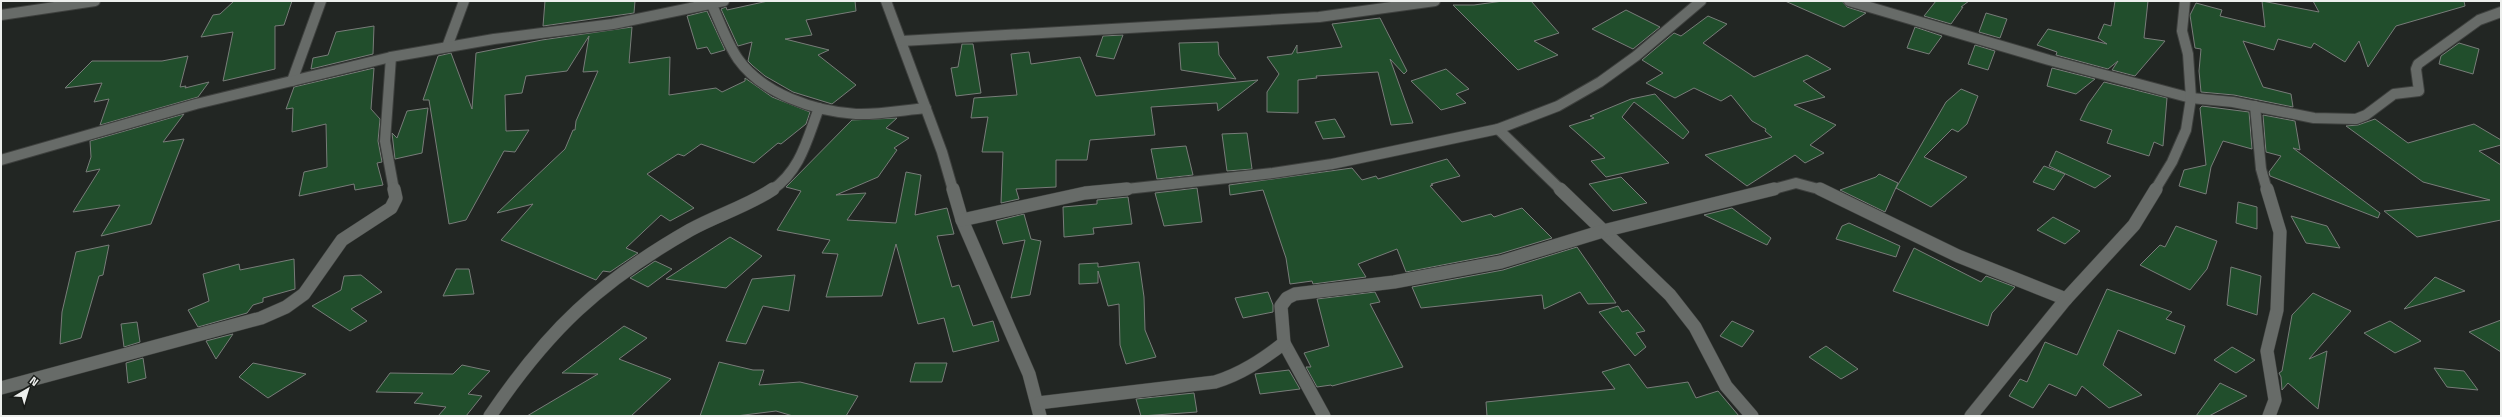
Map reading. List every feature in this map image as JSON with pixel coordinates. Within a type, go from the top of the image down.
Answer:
[{"type":"street","points":[[1,16],[95,1]]},
{"type":"street","points":[[292,81],[321,1]]},
{"type":"street","points":[[447,47],[464,1]]},
{"type":"street","points":[[1,160],[196,104],[391,57],[447,47],[606,25],[710,2],[724,1]]},
{"type":"street","points":[[886,1],[926,108],[962,220],[1029,374],[1039,410],[1232,378],[1259,363],[1284,343]]},
{"type":"street","points":[[902,42],[1126,27],[1282,21],[1389,10],[1435,1]]},
{"type":"street","points":[[962,220],[1085,193],[1273,173],[1332,164],[1498,129],[1524,120],[1595,84],[1613,73],[1701,1]]},
{"type":"street","points":[[1849,1],[2049,60],[2192,98],[2214,99],[2319,118],[2358,118],[2395,94],[2419,91],[2416,69],[2418,64],[2479,20],[2501,12]]},
{"type":"street","points":[[1971,416],[2066,299],[2134,225],[2172,162],[2186,130],[2192,98],[2188,54],[2182,31],[2185,1]]},
{"type":"street","points":[[710,2],[737,58],[748,71],[762,82],[797,101],[819,108],[857,114],[926,108]]},
{"type":"street","points":[[1,388],[261,318],[286,307],[304,294],[330,253],[342,240],[391,208],[396,198],[385,141],[391,57]]},
{"type":"street","points":[[2255,106],[2261,169],[2280,232],[2277,310],[2267,351],[2275,400],[2269,416]]},
{"type":"street","points":[[490,416],[527,362],[590,297],[672,241],[702,223],[760,196],[782,183],[795,170],[799,162],[819,108]]},
{"type":"street","points":[[1498,129],[1670,296],[1695,328],[1726,386],[1752,416]]},
{"type":"street","points":[[1324,416],[1284,343],[1281,306],[1288,298],[1295,294],[1394,282],[1501,262],[1603,231],[1796,183],[1806,184],[1958,256],[2066,299]]},
{"type":"building","points":[[234,1],[292,1],[284,25],[275,26],[275,69],[223,81],[233,32],[201,37],[213,15],[220,14]]},
{"type":"building","points":[[545,1],[635,1],[634,13],[543,26]]},
{"type":"building","points":[[768,1],[855,1],[856,11],[806,20],[812,35],[785,39],[829,50],[818,55],[856,85],[832,104],[793,92],[765,76],[753,66],[748,61],[752,42],[738,46],[721,9],[726,7],[727,10]]},
{"type":"building","points":[[1503,1],[1531,1],[1559,33],[1534,41],[1558,55],[1518,70],[1453,5],[1474,5]]},
{"type":"building","points":[[1785,1],[1842,1],[1847,7],[1866,13],[1844,27]]},
{"type":"building","points":[[1936,1],[1969,1],[1961,7],[1963,7],[1951,24],[1924,16]]},
{"type":"building","points":[[2115,1],[2148,1],[2144,38],[2165,41],[2135,76],[2112,70],[2118,61],[2108,69],[2056,55],[2057,52],[2037,45],[2048,29],[2107,44],[2098,38],[2104,24],[2111,26]]},
{"type":"building","points":[[2262,1],[2319,12],[2313,1],[2464,1],[2465,6],[2396,26],[2368,67],[2359,41],[2345,62],[2314,43],[2311,48],[2278,39],[2274,50],[2243,41],[2263,87],[2291,94],[2293,107],[2234,95],[2201,92],[2199,71],[2201,49],[2195,48],[2190,15],[2196,3],[2222,10],[2220,16],[2265,27]]},
{"type":"building","points":[[1626,10],[1660,27],[1633,49],[1592,29]]},
{"type":"building","points":[[707,11],[725,50],[711,54],[707,47],[697,49],[687,16]]},
{"type":"building","points":[[1986,13],[2007,19],[2000,38],[1979,32]]},
{"type":"building","points":[[1708,16],[1727,24],[1703,43],[1754,77],[1807,55],[1831,69],[1803,81],[1825,97],[1794,105],[1836,125],[1810,145],[1824,153],[1805,163],[1795,155],[1747,186],[1705,155],[1772,137],[1765,131],[1766,129],[1752,121],[1731,95],[1721,101],[1694,88],[1675,98],[1646,83],[1663,73],[1642,60],[1674,33],[1681,36]]},
{"type":"building","points":[[1380,18],[1407,71],[1404,74],[1390,59],[1413,123],[1391,125],[1378,72],[1316,76],[1317,78],[1298,80],[1298,113],[1267,112],[1267,92],[1279,74],[1267,57],[1292,54],[1297,45],[1297,53],[1342,47],[1332,24]]},
{"type":"building","points":[[374,26],[373,54],[311,69],[313,58],[328,55],[336,32]]},
{"type":"building","points":[[632,27],[629,63],[670,57],[669,95],[716,88],[722,92],[745,81],[745,78],[772,97],[810,112],[806,124],[781,144],[778,143],[754,163],[701,144],[684,156],[678,154],[647,174],[694,208],[670,221],[661,215],[626,248],[638,253],[610,272],[603,271],[596,280],[501,240],[533,204],[497,213],[565,149],[573,130],[575,130],[576,121],[598,71],[583,72],[589,36],[567,71],[526,76],[522,93],[505,95],[506,131],[529,130],[515,152],[504,151],[466,220],[449,224],[429,100],[423,100],[438,56],[451,53],[472,109],[476,53],[542,40]]},
{"type":"building","points":[[1915,27],[1942,36],[1929,54],[1907,48]]},
{"type":"building","points":[[1123,35],[1114,59],[1096,56],[1103,36]]},
{"type":"building","points":[[1218,42],[1219,55],[1236,79],[1181,70],[1179,43]]},
{"type":"building","points":[[2459,43],[2479,49],[2473,74],[2439,64],[2441,56]]},
{"type":"building","points":[[962,44],[973,44],[981,93],[956,96],[951,68],[958,67]]},
{"type":"building","points":[[1975,45],[1995,51],[1988,70],[1968,64]]},
{"type":"building","points":[[1029,52],[1031,64],[1080,57],[1096,96],[1258,80],[1218,111],[1217,103],[1151,107],[1155,135],[1090,140],[1087,160],[1056,160],[1056,187],[1016,189],[1019,199],[1001,203],[1003,152],[982,152],[988,117],[971,118],[974,98],[1017,95],[1011,54]]},
{"type":"building","points":[[188,56],[180,87],[186,86],[185,88],[209,82],[198,97],[100,125],[109,99],[94,102],[102,83],[65,88],[92,61],[162,61]]},
{"type":"building","points":[[374,68],[371,109],[380,119],[378,141],[382,162],[377,163],[383,185],[355,190],[354,184],[299,196],[304,172],[327,167],[326,124],[292,132],[293,108],[286,109],[294,87]]},
{"type":"building","points":[[2052,68],[2095,79],[2076,94],[2047,86]]},
{"type":"building","points":[[1446,69],[1469,89],[1456,94],[1466,103],[1441,110],[1411,81]]},
{"type":"building","points":[[2104,82],[2167,98],[2163,146],[2154,142],[2149,156],[2107,143],[2112,130],[2080,120],[2088,104]]},
{"type":"building","points":[[1961,89],[1978,96],[1967,124],[1958,132],[1952,129],[1924,157],[1967,177],[1931,207],[1896,188],[1946,102]]},
{"type":"building","points":[[1655,94],[1689,132],[1683,139],[1634,102],[1622,117],[1669,163],[1606,177],[1591,161],[1605,158],[1569,126],[1594,118],[1590,116],[1631,99]]},
{"type":"building","points":[[2202,106],[2249,112],[2252,149],[2223,141],[2211,167],[2206,194],[2179,186],[2184,170],[2206,165],[2200,108]]},
{"type":"building","points":[[428,108],[422,153],[395,159],[392,133],[397,138],[407,111]]},
{"type":"building","points":[[184,114],[163,142],[184,139],[151,224],[101,236],[120,205],[73,212],[100,169],[86,172],[91,157],[90,141]]},
{"type":"building","points":[[2263,115],[2295,121],[2300,150],[2293,148],[2380,213],[2378,218],[2270,176],[2269,172],[2281,156],[2266,152]]},
{"type":"building","points":[[897,118],[886,128],[909,138],[894,148],[897,150],[878,177],[836,195],[866,193],[847,220],[896,223],[906,172],[921,175],[915,215],[947,208],[954,234],[937,236],[952,287],[959,285],[973,326],[993,321],[999,341],[953,352],[944,318],[918,324],[896,244],[882,296],[826,297],[838,254],[822,253],[830,240],[777,230],[801,191],[786,187],[852,120]]},
{"type":"building","points":[[1335,119],[1345,137],[1323,139],[1315,122]]},
{"type":"building","points":[[2375,119],[2408,143],[2474,124],[2501,140],[2501,145],[2479,151],[2501,165],[2501,220],[2417,237],[2384,211],[2490,200],[2423,182],[2346,126],[2358,125]]},
{"type":"building","points":[[1247,133],[1252,169],[1227,171],[1222,134]]},
{"type":"building","points":[[1186,146],[1193,175],[1157,179],[1151,149]]},
{"type":"building","points":[[2056,151],[2111,176],[2095,188],[2049,166]]},
{"type":"building","points":[[1447,159],[1460,176],[1431,184],[1433,185],[1430,186],[1462,222],[1491,214],[1494,217],[1522,208],[1552,238],[1499,254],[1406,272],[1397,249],[1358,264],[1366,277],[1313,284],[1312,281],[1290,284],[1286,258],[1263,190],[1230,195],[1229,185],[1352,168],[1362,180],[1376,176],[1378,179]]},
{"type":"building","points":[[2044,166],[2065,174],[2054,190],[2033,182]]},
{"type":"building","points":[[1879,174],[1898,183],[1885,212],[1840,190],[1876,177]]},
{"type":"building","points":[[1621,177],[1647,203],[1613,211],[1589,184]]},
{"type":"building","points":[[1197,188],[1202,222],[1164,226],[1155,193]]},
{"type":"building","points":[[1128,197],[1132,224],[1093,228],[1094,234],[1064,237],[1063,207],[1097,204],[1097,200]]},
{"type":"building","points":[[2238,202],[2257,207],[2257,229],[2236,223]]},
{"type":"building","points":[[1732,208],[1771,238],[1767,245],[1704,215]]},
{"type":"building","points":[[1024,214],[1031,239],[1041,241],[1030,295],[1011,298],[1025,240],[1003,244],[996,221]]},
{"type":"building","points":[[2291,216],[2327,226],[2340,248],[2306,243]]},
{"type":"building","points":[[2053,217],[2080,231],[2065,244],[2037,230]]},
{"type":"building","points":[[1849,223],[1900,246],[1896,257],[1836,239],[1842,226]]},
{"type":"building","points":[[2176,226],[2217,241],[2207,269],[2190,290],[2140,265],[2160,245],[2165,247]]},
{"type":"building","points":[[730,237],[762,256],[726,288],[666,279]]},
{"type":"building","points":[[109,245],[103,275],[99,276],[81,338],[60,344],[62,312],[76,252]]},
{"type":"building","points":[[1577,247],[1616,303],[1588,304],[1580,292],[1544,309],[1542,295],[1421,308],[1412,287],[1503,270]]},
{"type":"building","points":[[1914,248],[1981,282],[1986,276],[2015,287],[1992,313],[1988,326],[1893,291]]},
{"type":"building","points":[[294,259],[295,289],[263,298],[263,302],[253,305],[247,313],[198,327],[188,310],[209,301],[203,274],[239,264],[240,270]]},
{"type":"building","points":[[655,261],[672,269],[648,287],[630,278]]},
{"type":"building","points":[[1139,262],[1144,297],[1145,330],[1156,357],[1126,364],[1120,345],[1119,304],[1108,306],[1098,271],[1098,283],[1079,284],[1079,264],[1098,263],[1098,267]]},
{"type":"building","points":[[2231,267],[2261,276],[2257,315],[2227,305]]},
{"type":"building","points":[[456,269],[469,269],[474,294],[443,296]]},
{"type":"building","points":[[361,275],[382,292],[351,309],[367,321],[350,331],[312,306],[341,290],[344,276]]},
{"type":"building","points":[[795,275],[789,311],[763,306],[746,344],[726,341],[752,279]]},
{"type":"building","points":[[2435,277],[2465,291],[2404,309]]},
{"type":"building","points":[[2107,289],[2172,312],[2166,319],[2185,326],[2175,354],[2118,330],[2103,365],[2142,395],[2109,408],[2082,386],[2076,396],[2049,384],[2033,408],[2009,396],[2020,379],[2027,382],[2045,342],[2077,355]]},
{"type":"building","points":[[1268,292],[1273,305],[1273,312],[1243,318],[1235,298]]},
{"type":"building","points":[[1375,292],[1380,302],[1370,304],[1403,367],[1332,386],[1317,387],[1306,367],[1311,367],[1304,353],[1329,346],[1317,299]]},
{"type":"building","points":[[2313,293],[2351,311],[2309,359],[2327,351],[2318,409],[2288,383],[2282,390],[2281,377],[2279,373],[2282,371],[2292,315]]},
{"type":"building","points":[[1618,306],[1622,312],[1628,310],[1645,331],[1636,333],[1646,347],[1635,356],[1599,312]]},
{"type":"building","points":[[2501,320],[2501,352],[2469,332]]},
{"type":"building","points":[[1732,321],[1754,331],[1742,347],[1720,336]]},
{"type":"building","points":[[2390,321],[2421,341],[2395,353],[2364,333]]},
{"type":"building","points":[[137,322],[140,342],[124,347],[121,324]]},
{"type":"building","points":[[624,326],[647,338],[619,359],[671,379],[631,416],[527,416],[598,374],[562,373]]},
{"type":"building","points":[[233,334],[216,359],[206,341]]},
{"type":"building","points":[[1826,346],[1858,369],[1841,379],[1809,357]]},
{"type":"building","points":[[2232,347],[2255,360],[2236,373],[2214,360]]},
{"type":"building","points":[[143,358],[146,378],[128,383],[126,363]]},
{"type":"building","points":[[719,362],[753,370],[764,370],[759,385],[800,382],[858,396],[846,416],[793,416],[776,411],[736,416],[700,416]]},
{"type":"building","points":[[253,363],[306,374],[268,398],[239,377]]},
{"type":"building","points":[[915,363],[947,363],[942,382],[910,382]]},
{"type":"building","points":[[1629,364],[1647,388],[1688,382],[1696,398],[1718,391],[1739,416],[1487,416],[1486,402],[1615,389],[1602,372]]},
{"type":"building","points":[[462,365],[490,371],[468,394],[482,396],[466,416],[438,416],[446,407],[414,403],[423,393],[376,392],[390,373],[453,374]]},
{"type":"building","points":[[2434,368],[2464,371],[2478,390],[2447,387]]},
{"type":"building","points":[[1289,370],[1300,389],[1260,394],[1255,374]]},
{"type":"building","points":[[2220,383],[2247,396],[2209,416],[2196,416]]},
{"type":"building","points":[[1194,393],[1197,412],[1141,416],[1136,399]]}]
